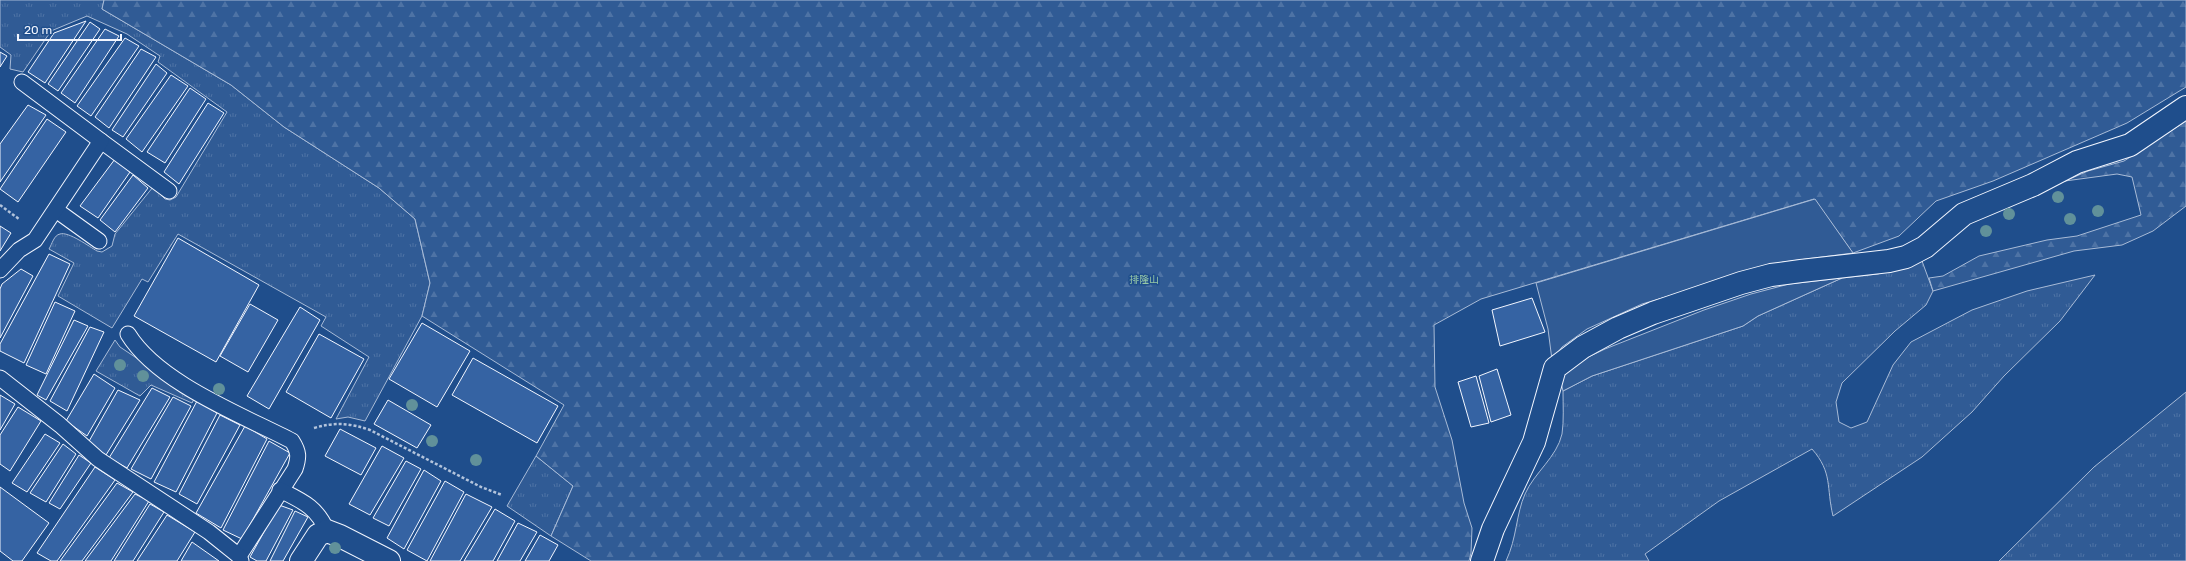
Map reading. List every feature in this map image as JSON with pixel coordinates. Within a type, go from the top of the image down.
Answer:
[{"type":"street","points":[[1482,561],[1493,529],[1534,442],[1554,368],[1583,346],[1618,328],[1654,313],[1741,283],[1778,274],[1889,261],[1906,257],[1925,247],[1964,214],[2033,185],[2077,162],[2130,145],[2186,107]]},
{"type":"street","points":[[301,561],[318,535],[327,531],[389,561]]},
{"type":"lane","points":[[22,82],[169,191]]},
{"type":"lane","points":[[0,270],[19,250],[35,240],[102,141]]},
{"type":"lane","points":[[56,210],[99,241]]},
{"type":"lane","points":[[0,378],[60,425],[98,459],[209,532],[240,559],[280,490],[295,469],[299,458],[297,449],[292,441],[203,397],[181,383],[136,346],[128,334]]},
{"type":"lane","points":[[280,490],[314,509],[322,518],[327,531]]},
{"type":"path","points":[[297,449],[302,435],[312,429],[325,425],[352,424],[370,430],[481,487],[502,495]]},
{"type":"green space","points":[[0,0],[104,0],[102,9],[231,85],[284,127],[379,188],[415,219],[430,283],[422,316],[365,421],[348,417],[336,419],[369,357],[321,326],[326,317],[178,234],[148,282],[142,279],[112,328],[58,296],[74,263],[49,249],[56,236],[60,234],[68,235],[97,251],[102,252],[112,246],[115,234],[153,187],[165,199],[170,200],[176,197],[227,112],[158,62],[160,56],[127,34],[87,16],[51,31],[23,72],[10,69],[11,55],[0,47]]},
{"type":"green space","name":"排隆山","points":[[104,0],[2186,0],[2186,87],[2127,123],[1993,181],[1936,201],[1899,236],[1853,253],[1814,199],[1481,299],[1434,325],[1435,387],[1452,440],[1464,503],[1472,528],[1471,553],[1469,561],[591,561],[551,536],[573,486],[536,456],[564,405],[422,316],[430,283],[415,219],[379,188],[284,127],[231,85],[102,9]]},
{"type":"green space","points":[[2186,121],[2186,206],[2153,231],[2122,245],[2074,251],[1933,291],[1929,278],[1943,276],[1979,256],[2047,240],[2077,236],[2141,215],[2132,177],[2117,174],[2065,181],[2088,171],[2124,161]]},
{"type":"green space","points":[[1922,261],[1933,291],[1926,305],[1895,331],[1842,383],[1836,402],[1839,422],[1851,428],[1867,422],[1893,365],[1911,342],[1972,310],[2027,291],[2095,275],[2060,321],[2004,376],[1972,412],[1922,457],[1833,516],[1826,473],[1819,458],[1812,449],[1719,501],[1645,554],[1649,561],[1506,561],[1510,552],[1525,494],[1529,486],[1555,450],[1562,434],[1563,391],[1592,376],[1743,326],[1758,316],[1842,278],[1878,274]]},
{"type":"green space","points":[[115,340],[120,347],[195,397],[192,403],[151,385],[140,396],[96,371]]},
{"type":"green space","points":[[2186,392],[2186,561],[1999,561],[2094,467]]},
{"type":"green space","points":[[536,456],[573,486],[551,536],[507,506]]},
{"type":"shaded area","points":[[1815,199],[1853,253],[1783,262],[1642,304],[1587,329],[1562,347],[1552,360],[1548,329],[1536,283]]},
{"type":"shaded area","points":[[1842,278],[1758,316],[1743,326],[1592,376],[1563,391],[1560,379],[1580,361],[1605,349],[1704,310],[1751,294],[1789,284]]},
{"type":"building","points":[[86,21],[45,83],[28,72],[54,33]]},
{"type":"building","points":[[90,22],[100,29],[58,91],[48,84]]},
{"type":"building","points":[[105,29],[119,36],[75,103],[61,93]]},
{"type":"building","points":[[125,38],[139,46],[91,116],[77,106]]},
{"type":"building","points":[[141,49],[156,57],[109,128],[95,117]]},
{"type":"building","points":[[0,52],[7,56],[0,67]]},
{"type":"building","points":[[156,64],[167,73],[123,137],[112,130]]},
{"type":"building","points":[[171,75],[188,86],[142,152],[126,139]]},
{"type":"building","points":[[190,88],[206,99],[165,163],[147,152]]},
{"type":"building","points":[[208,103],[224,113],[179,184],[164,172]]},
{"type":"building","points":[[28,105],[46,115],[0,182],[0,144]]},
{"type":"building","points":[[47,119],[66,132],[18,202],[0,189]]},
{"type":"building","points":[[115,159],[130,172],[98,218],[80,206]]},
{"type":"building","points":[[133,175],[148,188],[115,232],[100,220]]},
{"type":"building","points":[[0,226],[11,233],[0,251]]},
{"type":"building","points":[[178,238],[259,285],[216,362],[134,316]]},
{"type":"building","points":[[49,254],[70,264],[24,363],[0,351],[0,344]]},
{"type":"building","points":[[21,269],[33,276],[0,338],[0,289],[2,284]]},
{"type":"building","points":[[1532,298],[1545,332],[1500,346],[1492,310]]},
{"type":"building","points":[[55,302],[75,311],[46,374],[26,365]]},
{"type":"building","points":[[250,304],[278,320],[248,372],[220,356]]},
{"type":"building","points":[[300,307],[320,320],[269,409],[247,396]]},
{"type":"building","points":[[74,320],[88,326],[46,400],[37,395]]},
{"type":"building","points":[[422,323],[470,351],[437,407],[389,379]]},
{"type":"building","points":[[90,327],[104,332],[67,411],[50,401]]},
{"type":"building","points":[[319,334],[364,359],[331,418],[286,392]]},
{"type":"building","points":[[473,358],[558,406],[537,443],[452,395]]},
{"type":"building","points":[[1497,369],[1511,415],[1491,422],[1479,376]]},
{"type":"building","points":[[94,374],[115,388],[87,436],[66,421]]},
{"type":"building","points":[[1476,376],[1489,423],[1471,427],[1458,382]]},
{"type":"building","points":[[152,388],[170,397],[127,468],[109,458]]},
{"type":"building","points":[[118,390],[140,400],[106,455],[88,443]]},
{"type":"building","points":[[0,395],[15,404],[0,430]]},
{"type":"building","points":[[173,397],[191,406],[151,479],[131,469]]},
{"type":"building","points":[[388,400],[431,425],[417,448],[374,424]]},
{"type":"building","points":[[197,401],[217,413],[176,492],[154,482]]},
{"type":"building","points":[[18,407],[41,421],[10,471],[0,464],[0,435]]},
{"type":"building","points":[[220,415],[240,425],[197,504],[179,494]]},
{"type":"building","points":[[245,426],[267,439],[221,528],[196,513]]},
{"type":"building","points":[[340,429],[376,448],[361,475],[325,456]]},
{"type":"building","points":[[45,434],[60,443],[27,492],[12,483]]},
{"type":"building","points":[[269,441],[290,453],[242,539],[223,530]]},
{"type":"building","points":[[63,444],[76,454],[46,502],[30,493]]},
{"type":"building","points":[[382,446],[404,458],[370,515],[349,504]]},
{"type":"building","points":[[79,455],[91,463],[60,509],[49,503]]},
{"type":"building","points":[[406,461],[421,469],[389,526],[373,518]]},
{"type":"building","points":[[95,467],[115,480],[57,561],[51,561],[37,553]]},
{"type":"building","points":[[424,470],[441,481],[404,549],[387,538]]},
{"type":"building","points":[[445,481],[464,492],[427,561],[407,550]]},
{"type":"building","points":[[117,483],[133,492],[82,561],[60,561]]},
{"type":"building","points":[[0,487],[49,523],[22,561],[13,561],[0,551]]},
{"type":"building","points":[[135,494],[149,501],[111,561],[85,561]]},
{"type":"building","points":[[466,494],[492,507],[460,561],[430,561]]},
{"type":"building","points":[[150,504],[164,512],[133,561],[114,561]]},
{"type":"building","points":[[279,505],[293,510],[266,561],[257,561],[250,557]]},
{"type":"building","points":[[495,509],[515,521],[493,561],[464,561]]},
{"type":"building","points":[[295,511],[308,517],[283,561],[270,561]]},
{"type":"building","points":[[167,515],[195,532],[177,561],[137,561]]},
{"type":"building","points":[[518,523],[537,532],[520,561],[497,561]]},
{"type":"building","points":[[540,535],[558,545],[549,561],[525,561]]},
{"type":"building","points":[[192,542],[219,561],[181,561]]}]
